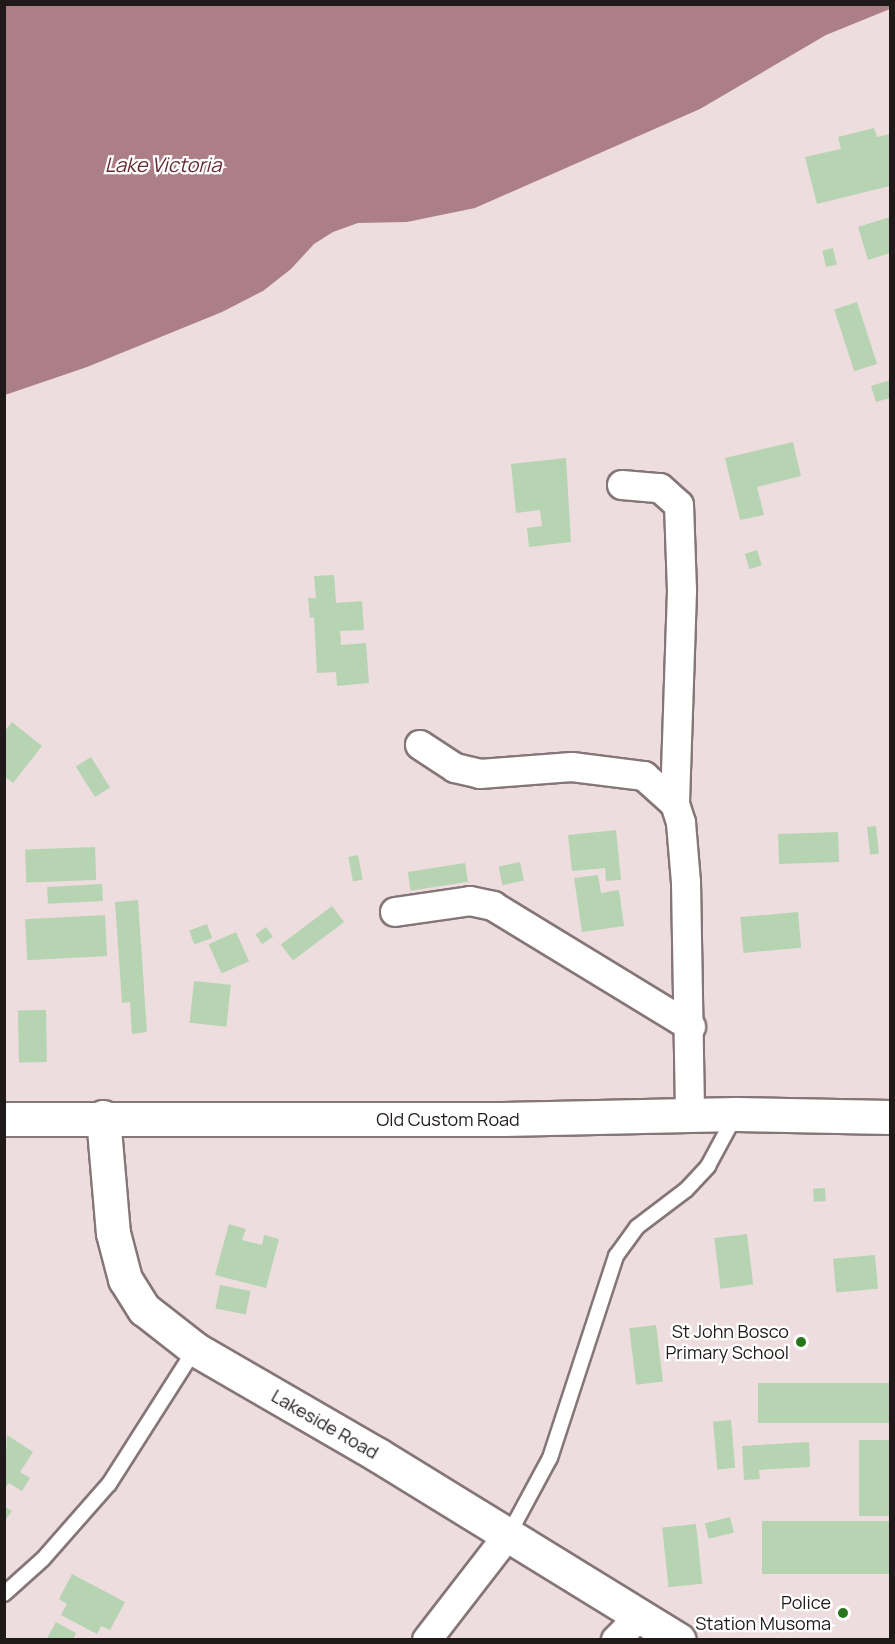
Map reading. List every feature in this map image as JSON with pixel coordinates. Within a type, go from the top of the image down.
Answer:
[{"type":"street","points":[[622,485],[660,488],[679,505],[681,602],[675,804],[681,823],[686,882],[691,1027],[690,1115]]},
{"type":"street","points":[[420,745],[455,768],[480,774],[572,767],[644,776],[675,804]]},
{"type":"street","points":[[395,912],[459,902],[493,906],[691,1027]]},
{"type":"street","name":"Old Custom Road","points":[[4,1119],[103,1117],[503,1119],[736,1114],[891,1117]]},
{"type":"street","name":"Lakeside Road","points":[[103,1117],[113,1233],[125,1279],[144,1309],[195,1349],[508,1534],[680,1640]]},
{"type":"street","points":[[427,1640],[508,1534]]},
{"type":"street","points":[[616,1640],[640,1616]]},
{"type":"lane","points":[[508,1534],[550,1458],[616,1256],[637,1227],[686,1190],[708,1166],[736,1114]]},
{"type":"lane","points":[[4,1594],[43,1559],[109,1484],[195,1349]]},
{"type":"water","name":"Lake Victoria","points":[[890,4],[890,9],[826,35],[700,109],[475,208],[407,222],[358,223],[333,232],[314,244],[291,269],[263,291],[222,312],[87,367],[5,395],[5,5]]},
{"type":"building","points":[[874,128],[877,137],[890,134],[890,186],[817,204],[805,157],[841,149],[838,137]]},
{"type":"building","points":[[890,217],[890,253],[868,260],[858,227]]},
{"type":"building","points":[[833,248],[837,265],[826,267],[822,250]]},
{"type":"building","points":[[857,302],[877,364],[854,371],[834,309]]},
{"type":"building","points":[[890,380],[890,398],[876,402],[871,386]]},
{"type":"building","points":[[793,442],[801,476],[757,487],[764,515],[740,520],[725,458]]},
{"type":"building","points":[[566,458],[571,542],[529,547],[527,528],[542,526],[540,510],[516,513],[511,464]]},
{"type":"building","points":[[757,550],[762,565],[750,569],[745,554]]},
{"type":"building","points":[[334,575],[336,603],[362,601],[364,630],[340,631],[341,645],[366,643],[369,683],[337,686],[336,672],[317,673],[314,617],[310,618],[308,598],[316,598],[314,576]]},
{"type":"building","points":[[12,722],[42,746],[13,783],[4,776],[4,732]]},
{"type":"building","points":[[91,757],[110,788],[95,797],[76,767]]},
{"type":"building","points":[[876,826],[879,854],[870,855],[867,827]]},
{"type":"building","points":[[616,830],[621,880],[606,881],[605,868],[572,871],[568,835]]},
{"type":"building","points":[[838,832],[839,862],[779,864],[778,834]]},
{"type":"building","points":[[95,847],[96,880],[26,882],[25,849]]},
{"type":"building","points":[[358,855],[363,880],[353,881],[348,857]]},
{"type":"building","points":[[520,862],[524,881],[502,885],[498,867]]},
{"type":"building","points":[[465,863],[468,882],[411,891],[408,872]]},
{"type":"building","points":[[598,875],[601,893],[619,890],[624,926],[582,932],[574,878]]},
{"type":"building","points":[[102,884],[103,901],[48,904],[47,887]]},
{"type":"building","points":[[138,900],[147,1032],[132,1034],[130,1002],[122,1003],[115,902]]},
{"type":"building","points":[[332,906],[344,922],[293,960],[281,945]]},
{"type":"building","points":[[798,912],[801,948],[743,953],[740,917]]},
{"type":"building","points":[[105,915],[107,956],[27,960],[25,919]]},
{"type":"building","points":[[207,924],[212,938],[194,945],[189,930]]},
{"type":"building","points":[[266,927],[273,937],[262,944],[255,934]]},
{"type":"building","points":[[236,932],[249,961],[222,973],[209,944]]},
{"type":"building","points":[[194,981],[231,985],[226,1027],[190,1023]]},
{"type":"building","points":[[18,1010],[46,1010],[47,1062],[19,1062]]},
{"type":"building","points":[[825,1188],[826,1201],[814,1202],[813,1189]]},
{"type":"building","points":[[229,1224],[246,1229],[242,1240],[262,1245],[264,1235],[279,1239],[266,1288],[215,1275]]},
{"type":"building","points":[[747,1234],[753,1285],[720,1289],[714,1238]]},
{"type":"building","points":[[875,1255],[878,1289],[836,1293],[833,1259]]},
{"type":"building","points":[[220,1285],[250,1291],[246,1314],[215,1309]]},
{"type":"building","points":[[656,1325],[663,1382],[636,1385],[629,1328]]},
{"type":"building","points":[[758,1383],[890,1383],[890,1423],[758,1423]]},
{"type":"building","points":[[731,1420],[735,1468],[717,1469],[713,1422]]},
{"type":"building","points":[[7,1435],[33,1452],[20,1472],[30,1478],[22,1491],[9,1483],[4,1490]]},
{"type":"building","points":[[859,1440],[890,1440],[890,1516],[859,1516]]},
{"type":"building","points":[[809,1442],[810,1467],[759,1470],[760,1479],[744,1480],[742,1446]]},
{"type":"building","points":[[4,1506],[12,1511],[4,1522]]},
{"type":"building","points":[[730,1517],[734,1533],[709,1539],[705,1523]]},
{"type":"building","points":[[762,1521],[890,1521],[890,1574],[762,1574]]},
{"type":"building","points":[[696,1524],[702,1584],[668,1587],[662,1528]]},
{"type":"building","points":[[72,1574],[125,1602],[110,1630],[101,1626],[97,1634],[61,1615],[67,1604],[59,1599]]},
{"type":"building","points":[[56,1622],[76,1633],[73,1640],[46,1640]]},
{"type":"place","name":"St John Bosco Primary School","points":[[801,1342]]},
{"type":"place","name":"Police Station Musoma","points":[[843,1613]]}]
